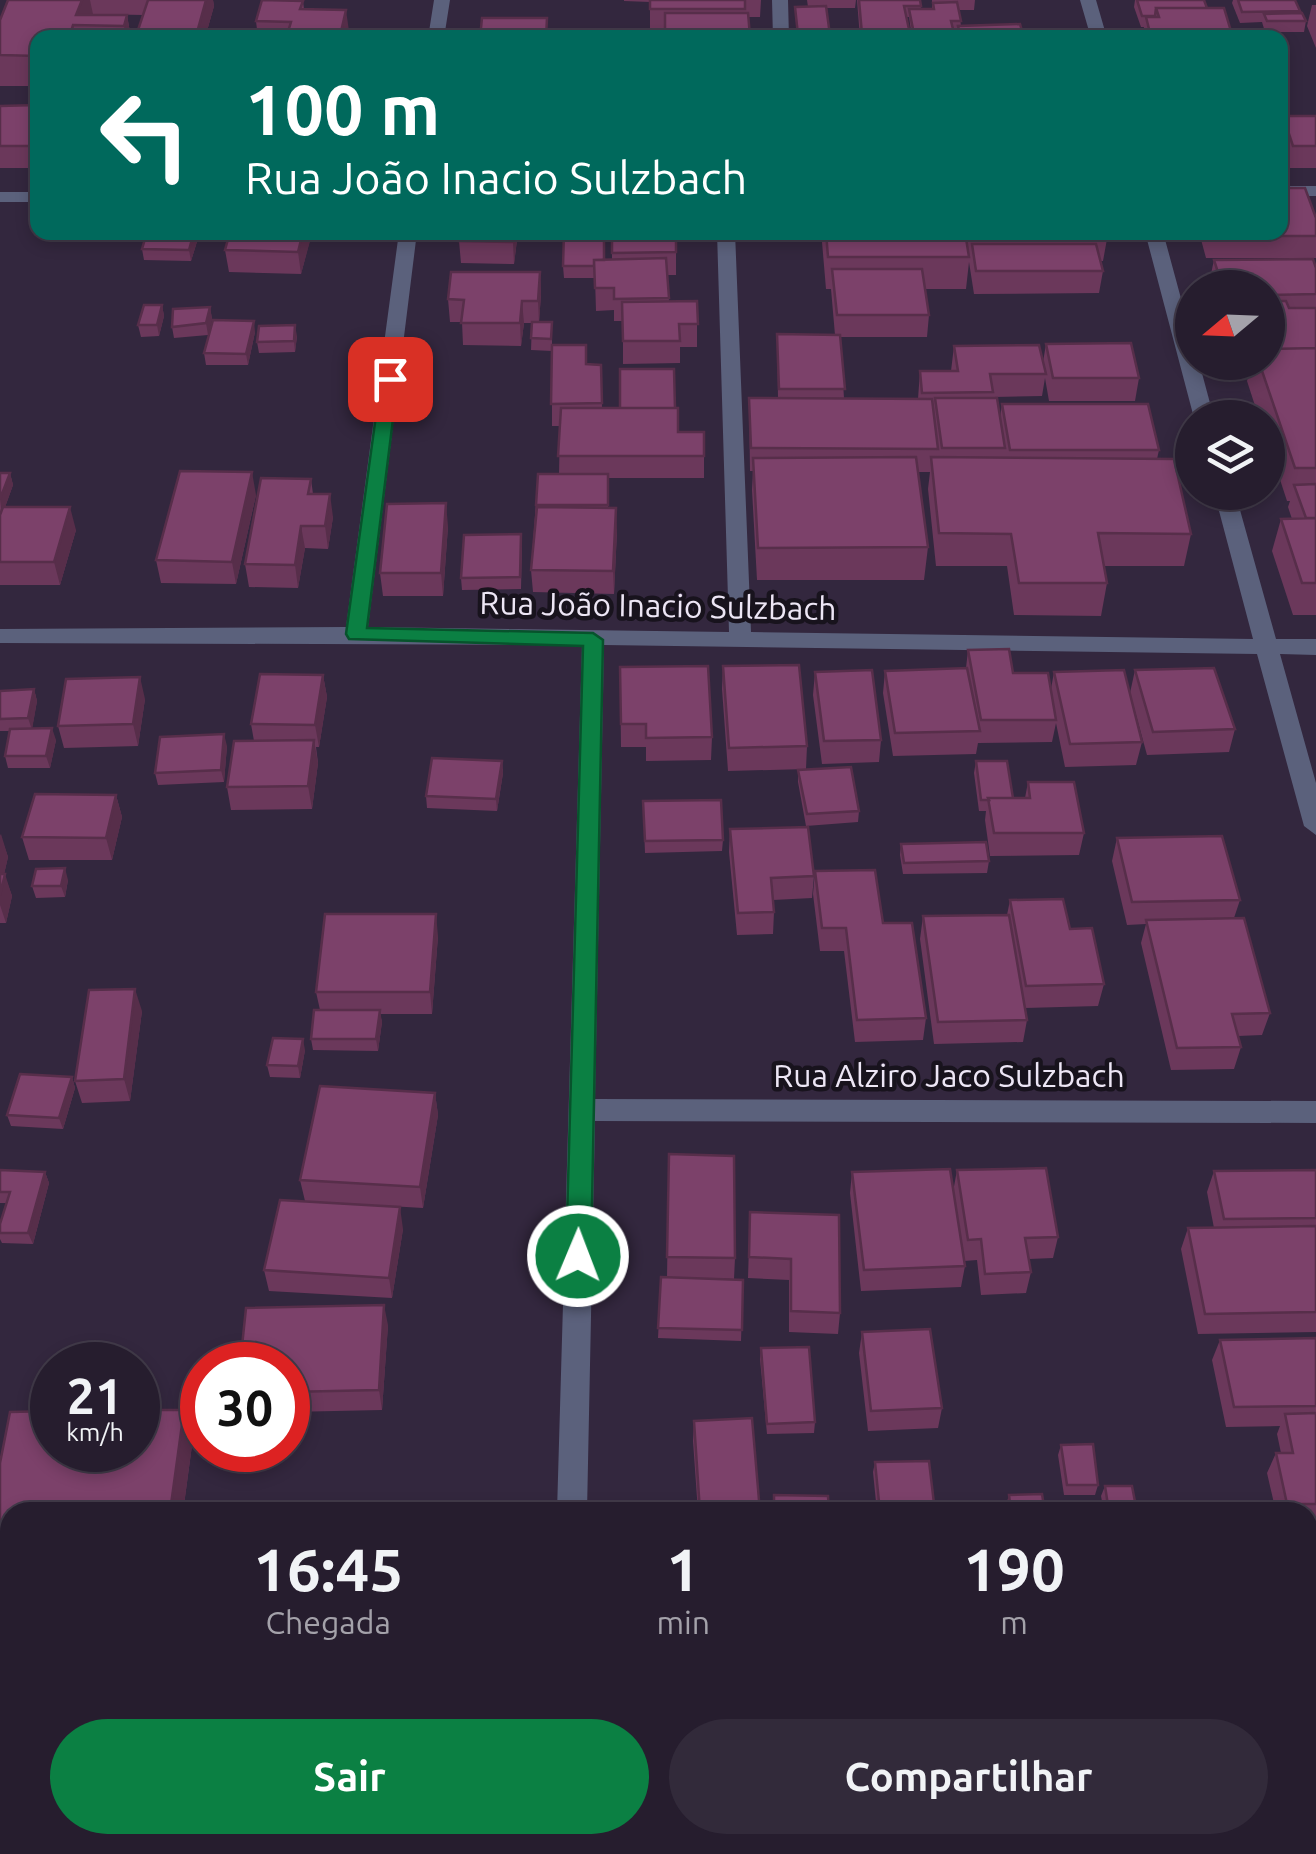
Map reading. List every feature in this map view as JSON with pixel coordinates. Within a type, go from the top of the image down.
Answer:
[{"type":"street","points":[[437,30],[442,0]]},
{"type":"street","points":[[780,0],[781,30]]},
{"type":"street","points":[[1088,0],[1096,30]]},
{"type":"street","points":[[1288,191],[1316,191]]},
{"type":"street","points":[[0,197],[30,197]]},
{"type":"street","points":[[356,634],[407,240]]},
{"type":"street","points":[[726,240],[740,640]]},
{"type":"street","points":[[1156,240],[1199,400]]},
{"type":"street","points":[[1229,510],[1316,826]]},
{"type":"street","name":"Rua João Inacio Sulzbach","points":[[0,636],[356,634],[593,640],[1316,646]]},
{"type":"street","points":[[572,1502],[593,640]]},
{"type":"street","name":"Rua Alziro Jaco Sulzbach","points":[[582,1110],[1316,1112]]},
{"type":"building","points":[[8,0],[82,0],[76,15],[127,15],[124,26],[73,25],[71,30],[30,30],[30,56],[0,55],[0,20]]},
{"type":"building","points":[[148,0],[206,0],[198,30],[138,30]]},
{"type":"building","points":[[262,0],[303,1],[300,9],[346,10],[341,30],[289,30],[291,22],[256,21]]},
{"type":"building","points":[[650,0],[745,0],[745,9],[650,9]]},
{"type":"building","points":[[859,0],[920,0],[921,6],[904,6],[909,30],[862,30]]},
{"type":"building","points":[[1137,0],[1204,0],[1207,8],[1156,8],[1155,16],[1142,16]]},
{"type":"building","points":[[1238,0],[1295,0],[1300,11],[1242,12]]},
{"type":"building","points":[[957,2],[961,21],[951,21],[953,30],[913,30],[909,9],[934,9],[933,3]]},
{"type":"building","points":[[826,6],[829,30],[797,30],[795,7]]},
{"type":"building","points":[[1156,8],[1224,8],[1231,30],[1149,30],[1146,17],[1159,17]]},
{"type":"building","points":[[665,13],[748,13],[749,30],[665,30]]},
{"type":"building","points":[[1302,13],[1306,21],[1267,21],[1264,14]]},
{"type":"building","points":[[482,18],[547,18],[546,30],[481,30]]},
{"type":"building","points":[[1020,24],[1022,30],[959,30],[958,26]]},
{"type":"building","points":[[30,105],[30,146],[0,146],[0,106]]},
{"type":"building","points":[[1288,116],[1316,116],[1316,146],[1293,146]]},
{"type":"building","points":[[1288,188],[1305,188],[1316,218],[1316,236],[1288,236]]},
{"type":"building","points":[[145,240],[192,240],[189,250],[142,249]]},
{"type":"building","points":[[228,240],[301,240],[298,252],[225,250]]},
{"type":"building","points":[[459,240],[513,240],[513,242]]},
{"type":"building","points":[[564,240],[604,240],[604,260],[594,260],[594,266],[563,266]]},
{"type":"building","points":[[612,240],[676,240],[676,252],[612,253]]},
{"type":"building","points":[[827,240],[966,240],[969,257],[828,257]]},
{"type":"building","points":[[972,244],[1096,244],[1103,271],[976,271]]},
{"type":"building","points":[[666,258],[669,298],[614,299],[614,288],[595,288],[594,260]]},
{"type":"building","points":[[1313,259],[1316,294],[1285,295],[1285,270],[1217,270],[1214,260]]},
{"type":"building","points":[[832,269],[922,269],[929,315],[837,315]]},
{"type":"building","points":[[451,272],[540,272],[538,301],[522,301],[520,323],[461,323],[464,300],[448,299]]},
{"type":"building","points":[[697,301],[698,324],[679,324],[680,341],[623,341],[622,302]]},
{"type":"building","points":[[1285,301],[1289,308],[1316,308],[1316,348],[1285,349]]},
{"type":"building","points":[[144,305],[162,305],[157,325],[138,325]]},
{"type":"building","points":[[210,307],[206,323],[172,327],[173,309]]},
{"type":"building","points":[[213,320],[254,321],[246,354],[204,353]]},
{"type":"building","points":[[532,322],[552,322],[551,339],[531,338]]},
{"type":"building","points":[[295,325],[294,341],[257,342],[259,326]]},
{"type":"building","points":[[777,334],[840,335],[845,389],[779,389]]},
{"type":"building","points":[[1131,343],[1139,378],[1053,378],[1046,344]]},
{"type":"building","points":[[552,345],[586,345],[586,364],[601,365],[602,403],[551,404]]},
{"type":"building","points":[[1039,345],[1046,374],[990,374],[993,392],[922,393],[920,371],[958,371],[954,346]]},
{"type":"building","points":[[1316,348],[1316,468],[1295,468],[1285,439],[1285,400],[1272,400],[1265,380],[1285,380],[1285,349]]},
{"type":"building","points":[[620,369],[674,369],[675,408],[620,408]]},
{"type":"building","points":[[749,398],[932,399],[938,449],[751,448]]},
{"type":"building","points":[[935,398],[997,398],[1005,448],[942,448]]},
{"type":"building","points":[[1002,404],[1148,404],[1159,450],[1010,450]]},
{"type":"building","points":[[561,408],[678,408],[678,432],[704,432],[704,456],[558,456]]},
{"type":"building","points":[[916,457],[928,547],[758,548],[753,458]]},
{"type":"building","points":[[931,457],[1174,459],[1175,510],[1186,510],[1191,534],[1098,533],[1107,583],[1019,583],[1011,534],[939,533]]},
{"type":"building","points":[[180,471],[252,472],[232,562],[156,560]]},
{"type":"building","points":[[0,473],[10,473],[0,499]]},
{"type":"building","points":[[538,474],[608,474],[608,505],[536,505]]},
{"type":"building","points":[[261,478],[311,479],[308,494],[330,494],[325,526],[301,526],[295,565],[245,564]]},
{"type":"building","points":[[1316,484],[1316,518],[1306,518],[1294,485]]},
{"type":"building","points":[[446,503],[441,573],[380,573],[387,504]]},
{"type":"building","points":[[3,507],[70,507],[54,562],[0,562]]},
{"type":"building","points":[[537,507],[616,508],[613,571],[531,570]]},
{"type":"building","points":[[1316,518],[1316,583],[1302,583],[1281,519]]},
{"type":"building","points":[[521,534],[520,577],[461,578],[464,535]]},
{"type":"building","points":[[1009,649],[1013,673],[1048,673],[1056,720],[981,720],[968,650]]},
{"type":"building","points":[[799,665],[807,746],[729,748],[723,666]]},
{"type":"building","points":[[708,666],[712,737],[646,738],[646,724],[621,724],[620,667]]},
{"type":"building","points":[[967,668],[980,731],[895,733],[885,671]]},
{"type":"building","points":[[1214,668],[1235,729],[1153,732],[1135,670]]},
{"type":"building","points":[[872,670],[881,740],[824,741],[815,672]]},
{"type":"building","points":[[1124,670],[1142,742],[1070,744],[1054,672]]},
{"type":"building","points":[[260,674],[323,675],[315,725],[251,724]]},
{"type":"building","points":[[140,677],[133,724],[58,726],[66,679]]},
{"type":"building","points":[[34,689],[28,718],[0,719],[0,691]]},
{"type":"building","points":[[52,728],[46,756],[5,756],[10,729]]},
{"type":"building","points":[[224,734],[221,770],[155,773],[160,737]]},
{"type":"building","points":[[314,740],[308,786],[227,787],[234,741]]},
{"type":"building","points":[[432,758],[502,761],[496,799],[426,796]]},
{"type":"building","points":[[976,761],[1007,761],[1013,798],[981,800]]},
{"type":"building","points":[[851,767],[859,811],[807,814],[798,770]]},
{"type":"building","points":[[1028,782],[1074,782],[1084,833],[994,833],[988,798],[1030,798]]},
{"type":"building","points":[[35,794],[116,795],[106,838],[22,837]]},
{"type":"building","points":[[721,800],[723,840],[645,841],[643,801]]},
{"type":"building","points":[[808,827],[814,876],[771,878],[774,912],[738,913],[730,829]]},
{"type":"building","points":[[1222,836],[1240,900],[1132,902],[1117,838]]},
{"type":"building","points":[[986,842],[989,861],[904,863],[901,844]]},
{"type":"building","points":[[65,868],[61,886],[32,886],[36,869]]},
{"type":"building","points":[[875,870],[883,923],[912,923],[926,1018],[857,1020],[846,928],[822,928],[815,871]]},
{"type":"building","points":[[1063,899],[1070,929],[1092,928],[1104,984],[1026,986],[1010,900]]},
{"type":"building","points":[[325,914],[436,914],[430,992],[316,992]]},
{"type":"building","points":[[1009,915],[1027,1020],[938,1022],[923,916]]},
{"type":"building","points":[[1244,918],[1270,1013],[1232,1014],[1241,1047],[1177,1048],[1146,920]]},
{"type":"building","points":[[135,989],[124,1079],[75,1081],[89,990]]},
{"type":"building","points":[[314,1010],[380,1010],[376,1039],[311,1039]]},
{"type":"building","points":[[273,1038],[303,1039],[298,1066],[267,1065]]},
{"type":"building","points":[[20,1074],[72,1077],[59,1118],[7,1115]]},
{"type":"building","points":[[320,1086],[435,1093],[420,1187],[300,1180]]},
{"type":"building","points":[[669,1154],[734,1156],[735,1258],[667,1257]]},
{"type":"building","points":[[1046,1168],[1058,1237],[1025,1238],[1031,1272],[985,1274],[981,1239],[968,1240],[957,1170]]},
{"type":"building","points":[[950,1169],[965,1266],[864,1270],[852,1172]]},
{"type":"building","points":[[0,1170],[45,1172],[28,1233],[0,1233],[10,1192],[0,1192]]},
{"type":"building","points":[[1316,1170],[1316,1218],[1224,1219],[1214,1171]]},
{"type":"building","points":[[280,1200],[400,1207],[389,1278],[264,1270]]},
{"type":"building","points":[[750,1212],[839,1215],[840,1313],[791,1311],[791,1259],[749,1257]]},
{"type":"building","points":[[1316,1226],[1316,1312],[1205,1314],[1188,1228]]},
{"type":"building","points":[[661,1277],[743,1280],[742,1330],[658,1328]]},
{"type":"building","points":[[384,1305],[379,1390],[310,1392],[310,1342],[242,1342],[246,1308]]},
{"type":"building","points":[[930,1329],[942,1408],[871,1411],[862,1332]]},
{"type":"building","points":[[1316,1338],[1316,1406],[1234,1407],[1220,1340]]},
{"type":"building","points":[[809,1347],[815,1422],[767,1424],[761,1348]]},
{"type":"building","points":[[160,1410],[180,1410],[171,1502],[0,1502],[0,1463],[10,1412],[30,1412],[30,1472],[160,1472]]},
{"type":"building","points":[[1316,1413],[1316,1502],[1287,1502],[1276,1453],[1293,1453],[1285,1414]]},
{"type":"building","points":[[752,1418],[759,1502],[699,1502],[694,1421]]},
{"type":"building","points":[[1093,1444],[1098,1485],[1067,1485],[1061,1445]]},
{"type":"building","points":[[929,1461],[934,1502],[879,1502],[875,1462]]},
{"type":"building","points":[[1105,1486],[1132,1486],[1135,1502],[1107,1502]]},
{"type":"building","points":[[1042,1494],[1043,1502],[1010,1502],[1009,1495]]},
{"type":"building","points":[[774,1495],[828,1496],[828,1502],[774,1502]]},
{"type":"route","points":[[390,379],[356,634],[593,640],[578,1256]]}]
